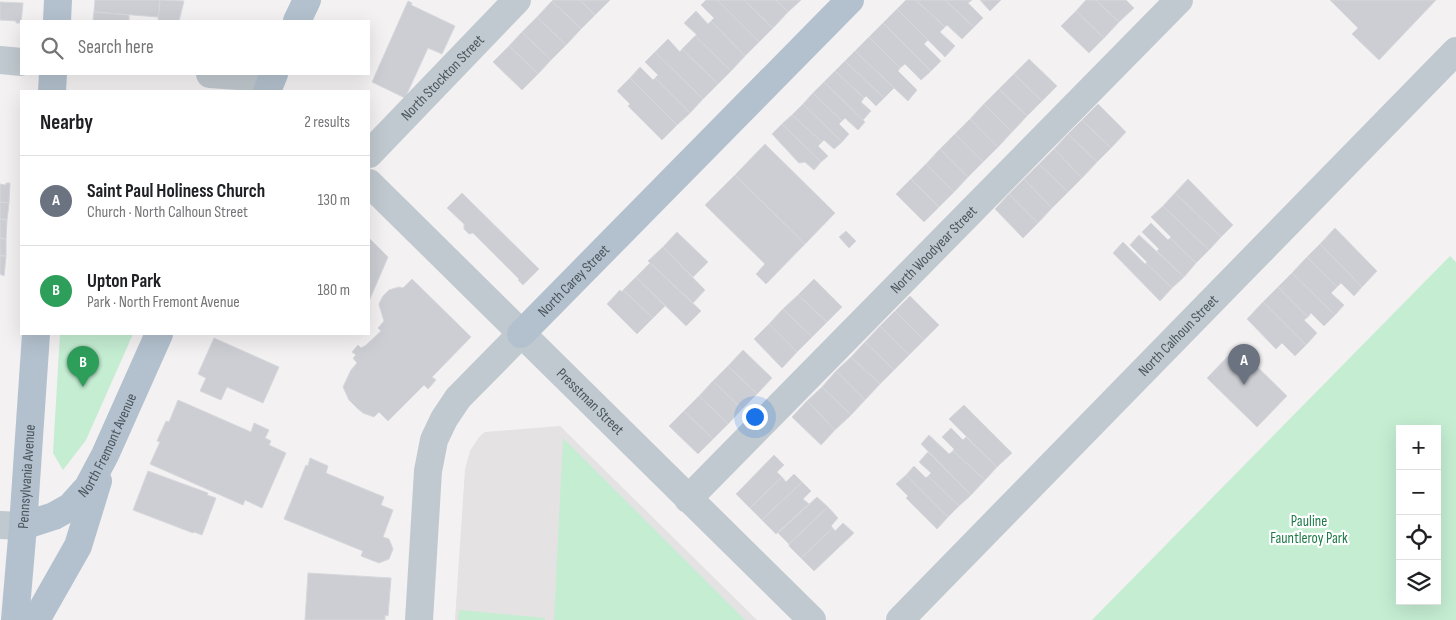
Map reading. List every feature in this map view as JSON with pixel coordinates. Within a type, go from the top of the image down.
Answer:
[{"type":"main road","points":[[57,20],[58,0]]},
{"type":"main road","points":[[297,20],[307,0]]},
{"type":"main road","name":"North Carey Street","points":[[522,334],[850,0]]},
{"type":"main road","points":[[52,90],[53,75]]},
{"type":"main road","name":"Pennsylvania Avenue","points":[[15,620],[12,526],[36,335]]},
{"type":"main road","name":"North Fremont Avenue","points":[[12,526],[54,516],[70,507],[88,487],[105,455],[159,335]]},
{"type":"main road","points":[[36,620],[78,546],[105,455]]},
{"type":"street","name":"North Stockton Street","points":[[370,153],[517,0]]},
{"type":"street","name":"North Woodyear Street","points":[[688,499],[1179,0]]},
{"type":"street","name":"North Calhoun Street","points":[[900,620],[1456,51]]},
{"type":"street","points":[[0,60],[20,62]]},
{"type":"street","points":[[224,75],[238,76],[269,87]]},
{"type":"street","name":"Presstman Street","points":[[370,184],[812,620]]},
{"type":"street","name":"North Carey Street","points":[[419,620],[428,471],[434,440],[444,419],[458,398],[522,334]]},
{"type":"shaded area","points":[[560,426],[757,620],[455,620],[465,469],[470,451],[479,437],[485,432]]},
{"type":"green space","name":"Pauline Fauntleroy Park","points":[[1450,256],[1456,262],[1456,620],[1092,620]]},
{"type":"green space","points":[[60,335],[133,335],[86,440],[63,470],[53,453]]},
{"type":"green space","points":[[563,438],[745,620],[554,620]]},
{"type":"green space","points":[[459,610],[545,618],[545,620],[458,620]]},
{"type":"building","points":[[95,0],[160,0],[159,17],[94,12]]},
{"type":"building","points":[[160,0],[184,1],[179,20],[158,20]]},
{"type":"building","points":[[553,0],[580,0],[595,15],[581,29]]},
{"type":"building","points":[[580,0],[610,0],[595,15]]},
{"type":"building","points":[[706,0],[717,0],[759,42],[745,56],[711,21],[714,18],[701,5]]},
{"type":"building","points":[[717,0],[744,0],[773,28],[759,42]]},
{"type":"building","points":[[744,0],[776,0],[788,12],[773,28]]},
{"type":"building","points":[[776,0],[801,0],[788,12]]},
{"type":"building","points":[[906,0],[916,0],[945,27],[940,32],[955,46],[945,57],[897,9]]},
{"type":"building","points":[[916,0],[945,0],[974,27],[962,39],[947,25],[945,27]]},
{"type":"building","points":[[945,0],[972,0],[968,3],[983,18],[974,27]]},
{"type":"building","points":[[980,0],[1001,0],[990,11]]},
{"type":"building","points":[[1086,0],[1096,0],[1119,22],[1104,38],[1076,11]]},
{"type":"building","points":[[1096,0],[1126,0],[1134,8],[1119,22]]},
{"type":"building","points":[[1330,0],[1436,0],[1379,60],[1352,34],[1358,28]]},
{"type":"building","points":[[408,1],[412,3],[411,5],[455,26],[442,54],[428,48],[405,98],[372,82]]},
{"type":"building","points":[[552,1],[581,29],[566,45],[537,17]]},
{"type":"building","points":[[0,2],[23,3],[20,23],[0,20]]},
{"type":"building","points":[[897,9],[928,40],[924,44],[941,61],[931,71],[883,23]]},
{"type":"building","points":[[696,11],[708,24],[711,21],[745,56],[731,71],[684,23]]},
{"type":"building","points":[[1076,11],[1104,38],[1089,53],[1061,26]]},
{"type":"building","points":[[94,12],[129,15],[129,20],[93,20]]},
{"type":"building","points":[[537,17],[566,45],[551,60],[522,32]]},
{"type":"building","points":[[883,23],[931,71],[921,80],[905,64],[900,68],[869,37]]},
{"type":"building","points":[[522,32],[551,60],[538,74],[509,46]]},
{"type":"building","points":[[695,36],[731,71],[718,84],[682,49]]},
{"type":"building","points":[[869,37],[900,68],[898,71],[917,90],[908,101],[855,51]]},
{"type":"building","points":[[668,39],[680,52],[682,49],[718,84],[703,99],[655,52]]},
{"type":"building","points":[[509,46],[538,74],[522,90],[493,62]]},
{"type":"building","points":[[855,51],[894,88],[884,98],[845,61]]},
{"type":"building","points":[[655,52],[703,99],[690,113],[655,78],[658,75],[645,62]]},
{"type":"building","points":[[1029,59],[1057,86],[1042,101],[1014,74]]},
{"type":"building","points":[[845,61],[884,98],[876,106],[866,96],[864,98],[835,71]]},
{"type":"building","points":[[640,67],[653,80],[655,78],[690,113],[677,125],[630,78]]},
{"type":"building","points":[[835,71],[864,98],[861,102],[871,111],[863,120],[824,82]]},
{"type":"building","points":[[1014,74],[1042,101],[1027,116],[999,89]]},
{"type":"building","points":[[630,78],[677,125],[662,140],[628,106],[630,104],[617,91]]},
{"type":"building","points":[[824,82],[865,122],[858,130],[845,118],[842,121],[813,93]]},
{"type":"building","points":[[999,89],[1027,116],[1012,132],[984,104]]},
{"type":"building","points":[[813,93],[842,121],[839,124],[849,134],[842,142],[803,104]]},
{"type":"building","points":[[803,104],[842,142],[834,149],[824,140],[822,142],[792,115]]},
{"type":"building","points":[[984,104],[1012,132],[998,147],[970,119]]},
{"type":"building","points":[[1098,104],[1126,132],[1111,148],[1082,120]]},
{"type":"building","points":[[792,115],[822,142],[818,146],[828,156],[821,162],[782,124]]},
{"type":"building","points":[[970,119],[998,147],[983,162],[955,134]]},
{"type":"building","points":[[1082,120],[1111,148],[1097,162],[1068,134]]},
{"type":"building","points":[[782,124],[821,162],[814,170],[805,162],[799,163],[772,134]]},
{"type":"building","points":[[955,134],[983,162],[968,177],[940,149]]},
{"type":"building","points":[[1068,134],[1097,162],[1082,178],[1054,149]]},
{"type":"building","points":[[765,144],[835,213],[805,244],[735,175]]},
{"type":"building","points":[[940,149],[968,177],[954,192],[926,164]]},
{"type":"building","points":[[1054,149],[1082,178],[1068,192],[1039,164]]},
{"type":"building","points":[[926,164],[954,192],[939,207],[911,179]]},
{"type":"building","points":[[1039,164],[1068,192],[1052,208],[1024,179]]},
{"type":"building","points":[[735,175],[805,244],[766,284],[756,274],[765,264],[705,205]]},
{"type":"building","points":[[911,179],[939,207],[924,222],[896,194]]},
{"type":"building","points":[[1024,179],[1052,208],[1038,223],[1009,194]]},
{"type":"building","points":[[1188,179],[1233,225],[1221,237],[1175,193]]},
{"type":"building","points":[[6,183],[10,183],[9,203],[0,202],[0,184],[6,185]]},
{"type":"building","points":[[462,193],[539,269],[523,285],[473,233],[469,234],[464,229],[464,224],[447,208]]},
{"type":"building","points":[[1175,193],[1221,237],[1209,250],[1163,206]]},
{"type":"building","points":[[1009,194],[1038,223],[1023,238],[995,209]]},
{"type":"building","points":[[0,202],[9,203],[7,220],[0,219]]},
{"type":"building","points":[[1163,206],[1209,250],[1196,263],[1151,217]]},
{"type":"building","points":[[0,219],[7,220],[6,239],[0,238]]},
{"type":"building","points":[[1151,223],[1196,263],[1184,277],[1157,251],[1159,249],[1142,232]]},
{"type":"building","points":[[1335,228],[1377,271],[1362,287],[1320,244]]},
{"type":"building","points":[[846,231],[856,241],[849,248],[839,237]]},
{"type":"building","points":[[677,232],[708,262],[693,277],[663,247]]},
{"type":"building","points":[[1139,235],[1184,277],[1172,288],[1130,245]]},
{"type":"building","points":[[0,238],[6,239],[6,256],[0,256]]},
{"type":"building","points":[[370,239],[388,257],[370,299]]},
{"type":"building","points":[[1123,242],[1172,288],[1160,301],[1113,253]]},
{"type":"building","points":[[1320,244],[1362,287],[1354,296],[1341,283],[1337,287],[1307,257]]},
{"type":"building","points":[[663,247],[705,290],[693,303],[648,261]]},
{"type":"building","points":[[0,256],[6,256],[4,276],[0,274]]},
{"type":"building","points":[[1307,257],[1337,287],[1331,293],[1344,305],[1335,315],[1292,273]]},
{"type":"building","points":[[650,263],[701,311],[686,326],[636,277]]},
{"type":"building","points":[[1292,273],[1335,315],[1324,326],[1311,313],[1308,317],[1278,287]]},
{"type":"building","points":[[636,277],[665,306],[653,318],[623,290]]},
{"type":"building","points":[[412,279],[471,337],[432,377],[436,380],[428,389],[424,385],[388,421],[379,412],[374,417],[363,413],[349,400],[343,387],[351,370],[357,363],[353,358],[356,355],[352,352],[358,345],[361,348],[365,346],[381,331],[378,328],[384,321],[379,304],[383,296],[389,290],[399,287],[403,288]]},
{"type":"building","points":[[814,279],[842,307],[827,322],[798,295]]},
{"type":"building","points":[[1278,287],[1308,317],[1304,320],[1317,333],[1306,345],[1263,302]]},
{"type":"building","points":[[620,290],[622,292],[623,290],[653,318],[637,334],[607,304]]},
{"type":"building","points":[[798,295],[827,322],[812,337],[783,309]]},
{"type":"building","points":[[910,296],[939,325],[924,340],[895,311]]},
{"type":"building","points":[[1263,302],[1306,345],[1295,356],[1282,343],[1276,349],[1247,319]]},
{"type":"building","points":[[783,309],[812,337],[797,352],[769,324]]},
{"type":"building","points":[[895,311],[924,340],[909,355],[880,326]]},
{"type":"building","points":[[769,324],[797,352],[782,368],[754,339]]},
{"type":"building","points":[[880,326],[909,355],[894,370],[865,342]]},
{"type":"building","points":[[214,338],[279,367],[263,403],[227,387],[221,400],[200,391],[206,378],[198,374]]},
{"type":"building","points":[[865,342],[894,370],[880,384],[851,357]]},
{"type":"building","points":[[1237,347],[1287,396],[1257,427],[1207,378]]},
{"type":"building","points":[[743,350],[772,378],[757,394],[728,366]]},
{"type":"building","points":[[851,357],[880,384],[865,400],[836,371]]},
{"type":"building","points":[[728,366],[757,394],[742,409],[713,381]]},
{"type":"building","points":[[836,371],[865,400],[851,415],[822,387]]},
{"type":"building","points":[[713,381],[742,409],[728,424],[699,396]]},
{"type":"building","points":[[822,387],[851,415],[835,430],[807,401]]},
{"type":"building","points":[[699,396],[728,424],[713,439],[684,411]]},
{"type":"building","points":[[178,400],[251,432],[254,423],[269,430],[265,438],[271,441],[269,445],[286,453],[262,508],[245,500],[243,505],[150,464],[160,442],[157,441],[166,421],[169,422]]},
{"type":"building","points":[[807,401],[835,430],[821,445],[792,417]]},
{"type":"building","points":[[964,405],[1012,453],[997,467],[949,419]]},
{"type":"building","points":[[684,411],[713,439],[698,454],[669,426]]},
{"type":"building","points":[[951,428],[963,440],[966,437],[997,467],[985,480],[953,451],[954,449],[942,437]]},
{"type":"building","points":[[929,435],[949,454],[953,451],[985,480],[971,495],[921,444]]},
{"type":"building","points":[[928,452],[971,495],[959,506],[928,476],[931,473],[919,462]]},
{"type":"building","points":[[774,455],[784,465],[777,472],[782,477],[750,508],[736,494]]},
{"type":"building","points":[[310,458],[328,466],[326,473],[384,497],[381,505],[393,510],[383,537],[389,539],[393,549],[389,559],[379,563],[361,556],[363,551],[284,519]]},
{"type":"building","points":[[914,466],[926,478],[928,476],[959,506],[948,517],[906,475]]},
{"type":"building","points":[[148,471],[208,493],[207,495],[216,498],[202,535],[133,510]]},
{"type":"building","points":[[794,474],[802,482],[762,520],[750,508],[782,477],[786,482]]},
{"type":"building","points":[[906,475],[948,517],[937,529],[906,498],[908,496],[896,484]]},
{"type":"building","points":[[802,482],[811,491],[803,499],[809,504],[776,534],[762,520]]},
{"type":"building","points":[[817,497],[828,507],[789,544],[778,533]]},
{"type":"building","points":[[828,507],[838,518],[831,526],[833,528],[801,558],[789,544]]},
{"type":"building","points":[[843,523],[854,533],[814,571],[801,558],[833,528],[835,531]]},
{"type":"building","points":[[308,573],[391,578],[388,616],[385,615],[385,620],[305,620]]},
{"type":"place","name":"Saint Paul Holiness Church","points":[[1244,385]]},
{"type":"place","name":"Upton Park","points":[[83,387]]}]
